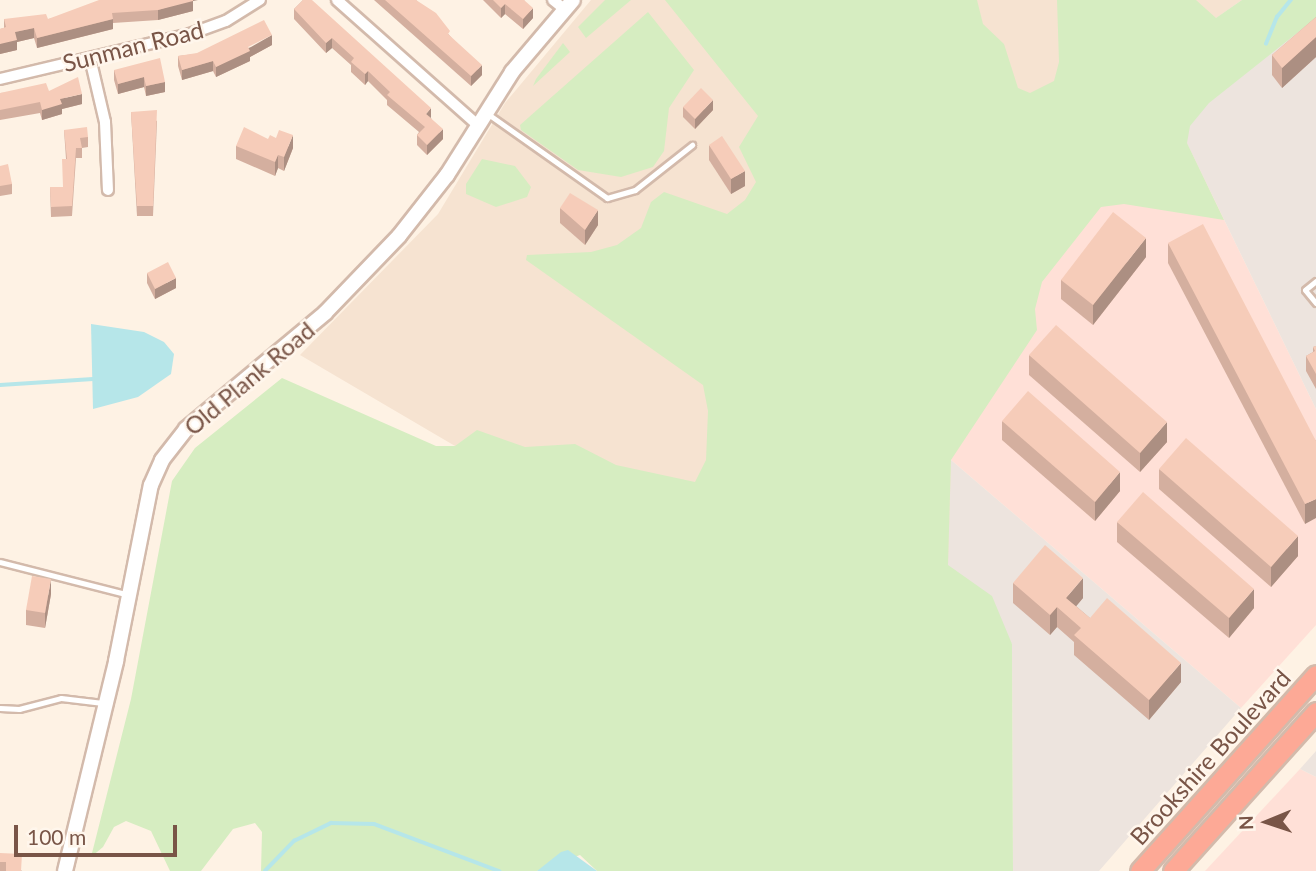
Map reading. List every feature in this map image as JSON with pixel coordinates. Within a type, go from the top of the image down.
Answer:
[{"type":"highway","name":"Brookshire Boulevard","points":[[1140,871],[1316,675]]},
{"type":"highway","name":"Brookshire Boulevard","points":[[1173,871],[1316,712]]},
{"type":"street","name":"Sunman Road","points":[[0,79],[190,34],[226,21],[260,0]]},
{"type":"street","points":[[337,0],[482,119]]},
{"type":"street","name":"Old Plank Road","points":[[65,871],[106,704],[151,485],[172,445],[365,273],[423,208],[564,3]]},
{"type":"street","points":[[90,58],[108,148],[108,190]]},
{"type":"lane","points":[[482,119],[607,198],[635,190],[692,145]]},
{"type":"lane","points":[[1316,281],[1306,290],[1316,303]]},
{"type":"lane","points":[[0,562],[129,595]]},
{"type":"lane","points":[[0,708],[19,709],[61,698],[106,704]]},
{"type":"shaded area","points":[[591,0],[1242,0],[1149,65],[951,460],[1012,773],[300,355],[438,214],[505,103]]},
{"type":"shaded area","points":[[1242,0],[1316,0],[1316,409],[1149,65]]},
{"type":"shaded area","points":[[1149,65],[1316,409],[1316,625],[1241,708],[951,460]]},
{"type":"shaded area","points":[[951,460],[1241,708],[1099,871],[1013,871],[1012,644],[948,566]]},
{"type":"shaded area","points":[[1316,751],[1316,777],[1300,769]]},
{"type":"shaded area","points":[[1300,769],[1316,777],[1316,871],[1205,871]]},
{"type":"green space","points":[[605,0],[631,0],[586,38],[578,27]]},
{"type":"green space","points":[[665,0],[977,0],[983,24],[1004,44],[1018,88],[1030,93],[1054,81],[1059,62],[1057,0],[1196,0],[1216,18],[1242,0],[1316,0],[1316,18],[1209,103],[1190,126],[1187,143],[1224,220],[1124,204],[1101,207],[1042,282],[1035,309],[1037,330],[951,460],[948,565],[992,596],[1012,644],[1013,871],[597,871],[580,855],[537,871],[261,871],[262,832],[255,823],[233,829],[201,871],[170,871],[151,831],[126,821],[114,827],[103,847],[91,857],[131,699],[172,481],[195,448],[282,378],[436,446],[455,446],[477,430],[525,447],[575,444],[616,465],[695,482],[706,460],[708,411],[703,385],[526,260],[527,255],[591,252],[617,245],[641,228],[651,202],[664,192],[727,214],[745,200],[756,182],[739,147],[758,116]]},
{"type":"green space","points":[[648,12],[694,70],[669,108],[664,151],[653,167],[621,177],[578,170],[521,130],[520,125]]},
{"type":"green space","points":[[563,43],[570,52],[533,86],[536,79]]},
{"type":"green space","points":[[482,159],[515,166],[531,187],[527,197],[496,207],[466,194],[466,184]]},
{"type":"water","points":[[91,324],[144,332],[164,342],[174,354],[171,374],[138,397],[93,409]]},
{"type":"water","points":[[568,850],[597,871],[537,871],[561,852]]},
{"type":"building","points":[[99,0],[193,1],[158,10],[112,13],[113,19],[37,38],[34,28],[15,32],[17,40],[0,44],[0,29],[6,27],[4,19],[46,14],[48,19]]},
{"type":"building","points":[[303,0],[312,0],[431,108],[426,114],[443,129],[427,145],[417,135],[425,127],[387,95],[390,92],[368,71],[365,74],[351,62],[354,58],[332,38],[326,43],[294,9]]},
{"type":"building","points":[[385,0],[416,0],[436,13],[450,31],[448,34],[482,65],[471,76]]},
{"type":"building","points":[[493,0],[524,0],[533,8],[523,19],[505,4],[501,8]]},
{"type":"building","points":[[1316,17],[1316,37],[1282,68],[1272,55]]},
{"type":"building","points":[[264,20],[272,35],[248,47],[250,51],[216,67],[213,61],[182,70],[178,56],[197,53]]},
{"type":"building","points":[[160,58],[165,82],[146,86],[144,77],[118,84],[114,70]]},
{"type":"building","points":[[78,77],[82,94],[60,99],[62,104],[42,110],[40,102],[0,110],[0,93],[46,83],[49,91]]},
{"type":"building","points":[[701,88],[713,100],[695,119],[683,107]]},
{"type":"building","points":[[157,110],[153,206],[137,206],[131,112]]},
{"type":"building","points":[[87,127],[88,137],[80,138],[82,148],[76,148],[72,206],[51,207],[50,187],[63,187],[62,159],[67,159],[64,130]]},
{"type":"building","points":[[244,127],[268,139],[270,135],[276,138],[279,130],[293,135],[284,157],[278,155],[275,162],[236,146]]},
{"type":"building","points":[[722,136],[745,171],[731,179],[709,145]]},
{"type":"building","points":[[8,164],[12,184],[0,186],[0,166]]},
{"type":"building","points":[[570,193],[598,210],[585,230],[560,208]]},
{"type":"building","points":[[1113,212],[1146,238],[1093,305],[1061,280]]},
{"type":"building","points":[[1203,224],[1316,441],[1316,499],[1305,504],[1168,243]]},
{"type":"building","points":[[168,262],[176,278],[155,289],[147,273]]},
{"type":"building","points":[[1056,325],[1167,422],[1140,453],[1029,355]]},
{"type":"building","points":[[1316,346],[1316,374],[1306,356],[1315,351],[1313,347]]},
{"type":"building","points":[[1028,391],[1120,472],[1095,502],[1002,421]]},
{"type":"building","points":[[1186,438],[1298,536],[1271,567],[1159,469]]},
{"type":"building","points":[[1143,492],[1254,589],[1229,618],[1117,522]]},
{"type":"building","points":[[1045,545],[1083,578],[1066,598],[1090,618],[1107,598],[1181,663],[1149,700],[1074,635],[1081,628],[1057,607],[1050,615],[1013,583]]},
{"type":"building","points":[[32,576],[51,579],[45,613],[26,610]]},
{"type":"building","points":[[0,853],[22,854],[21,871],[6,871],[6,862],[0,862]]},
{"type":"waterway","points":[[1266,44],[1277,17],[1291,0]]},
{"type":"waterway","points":[[0,385],[93,379]]},
{"type":"waterway","points":[[265,871],[294,841],[331,823],[374,824],[499,871]]}]
